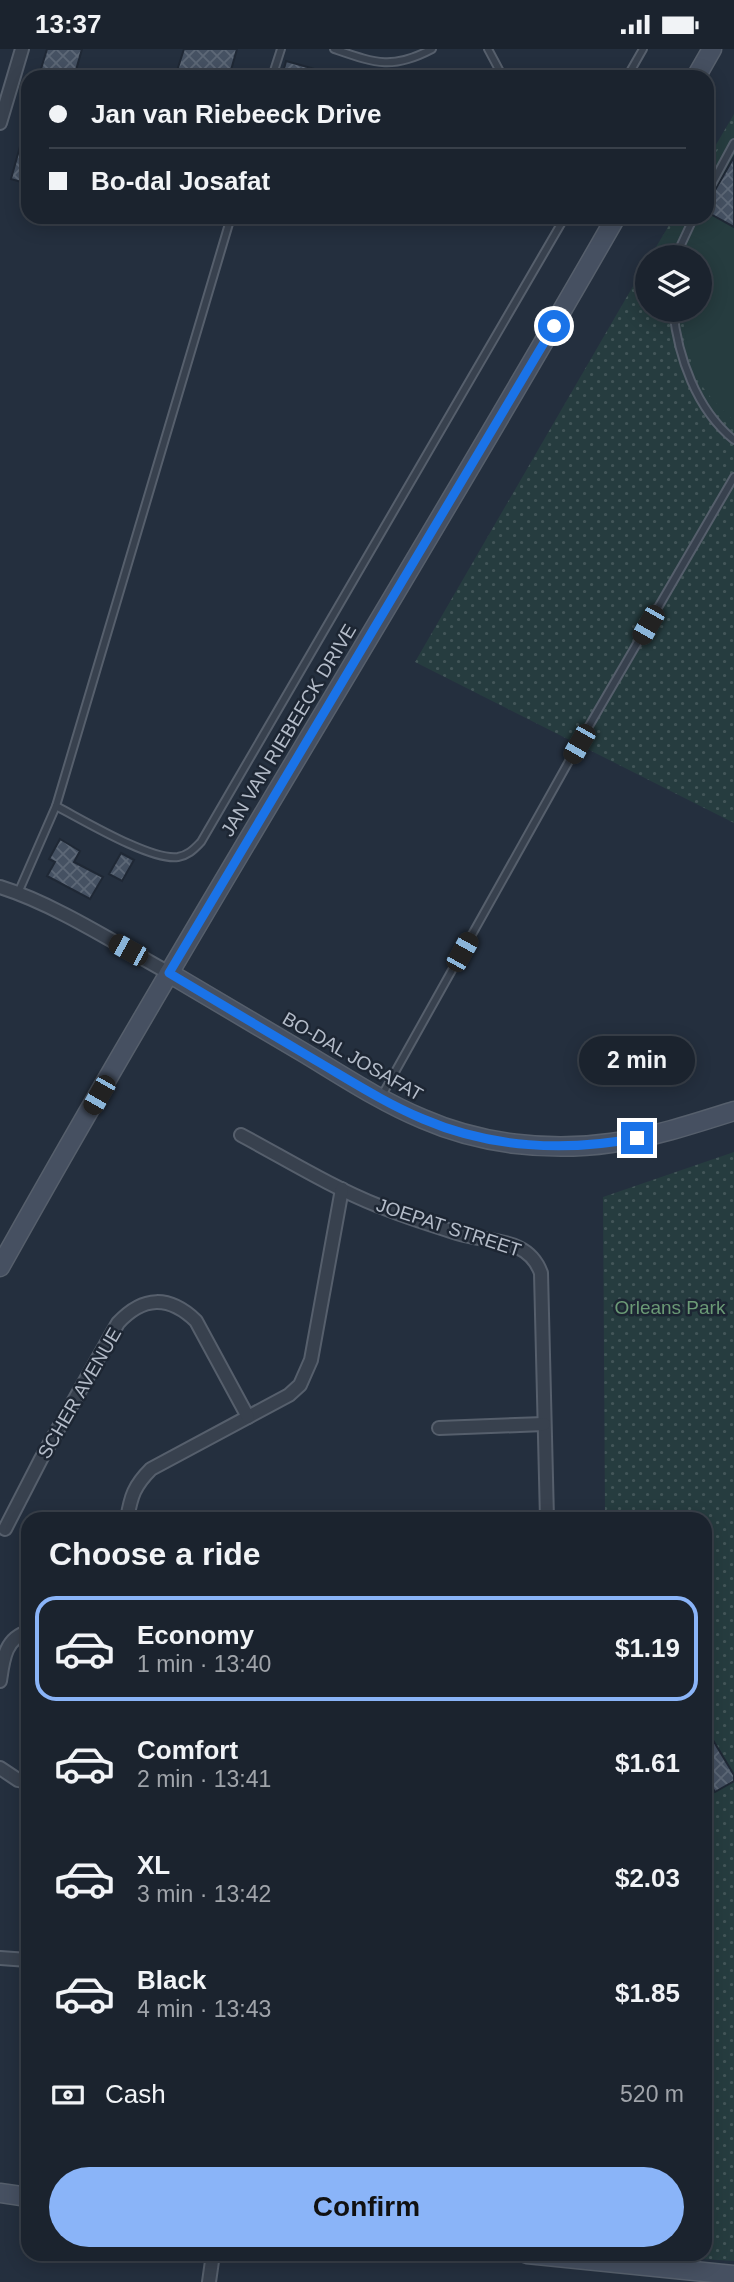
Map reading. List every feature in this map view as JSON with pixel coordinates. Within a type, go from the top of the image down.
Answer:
[{"type":"main road","points":[[700,70],[712,49]]},
{"type":"main road","name":"JAN VAN RIEBEECK DRIVE","points":[[0,1267],[169,973],[612,224]]},
{"type":"main road","name":"BO-DAL JOSAFAT","points":[[169,973],[380,1098],[424,1119],[463,1133],[509,1143],[558,1146],[609,1144],[664,1133],[734,1111]]},
{"type":"main road","points":[[0,2193],[21,2196]]},
{"type":"main road","points":[[599,2261],[734,2274]]},
{"type":"street","points":[[0,123],[22,49]]},
{"type":"street","points":[[0,887],[18,893],[169,973]]},
{"type":"street","name":"JOEPAT STREET","points":[[241,1135],[342,1189],[408,1217],[467,1236],[521,1248],[537,1261],[541,1273],[547,1512]]},
{"type":"street","points":[[128,1512],[137,1483],[151,1469],[289,1395],[300,1385],[307,1373],[342,1189]]},
{"type":"street","name":"SCHER AVENUE","points":[[5,1529],[35,1469],[118,1323],[130,1309],[145,1302],[165,1302],[184,1309],[196,1321],[248,1417]]},
{"type":"street","points":[[439,1428],[544,1424]]},
{"type":"street","points":[[0,1681],[7,1648],[13,1639],[21,1635]]},
{"type":"street","points":[[0,1768],[21,1780]]},
{"type":"street","points":[[0,1958],[21,1960]]},
{"type":"street","points":[[209,2282],[212,2261]]},
{"type":"lane","points":[[274,70],[281,49]]},
{"type":"lane","points":[[334,49],[366,60],[396,63],[412,60],[432,49]]},
{"type":"lane","points":[[488,49],[499,70]]},
{"type":"lane","points":[[631,70],[643,49]]},
{"type":"lane","points":[[714,180],[734,143]]},
{"type":"lane","points":[[18,893],[56,806],[229,224]]},
{"type":"lane","points":[[56,806],[154,854],[179,857],[190,853],[201,842],[561,224]]},
{"type":"lane","points":[[681,245],[691,224]]},
{"type":"lane","points":[[675,322],[680,349],[691,382],[718,424],[734,440]]},
{"type":"lane","points":[[380,1098],[582,738],[734,477]]},
{"type":"green space","points":[[734,114],[734,823],[415,662],[635,283],[635,322],[712,322],[712,245],[657,245],[670,224],[714,224],[714,148]]},
{"type":"green space","points":[[734,123],[734,421],[703,386],[693,367],[685,334],[684,322],[712,322],[712,245],[661,245],[674,224],[714,224],[714,156]]},
{"type":"green space","name":"Orleans Park","points":[[734,1152],[734,2261],[712,2260],[712,1512],[605,1512],[603,1197]]},
{"type":"building","points":[[47,49],[82,49],[76,70],[41,69]]},
{"type":"building","points":[[184,49],[237,49],[231,70],[177,70]]},
{"type":"building","points":[[286,61],[318,70],[284,70]]},
{"type":"building","points":[[21,143],[21,182],[11,179]]},
{"type":"building","points":[[734,157],[734,227],[714,216],[714,192]]},
{"type":"building","points":[[60,839],[80,851],[74,862],[103,877],[90,899],[47,876],[55,862],[49,859]]},
{"type":"building","points":[[121,853],[134,860],[122,881],[109,874]]},
{"type":"building","points":[[712,1739],[734,1775],[734,1781],[715,1792],[712,1787]]},
{"type":"route","points":[[554,326],[169,973],[380,1098],[424,1119],[463,1133],[509,1143],[558,1146],[609,1144],[637,1138]]}]
